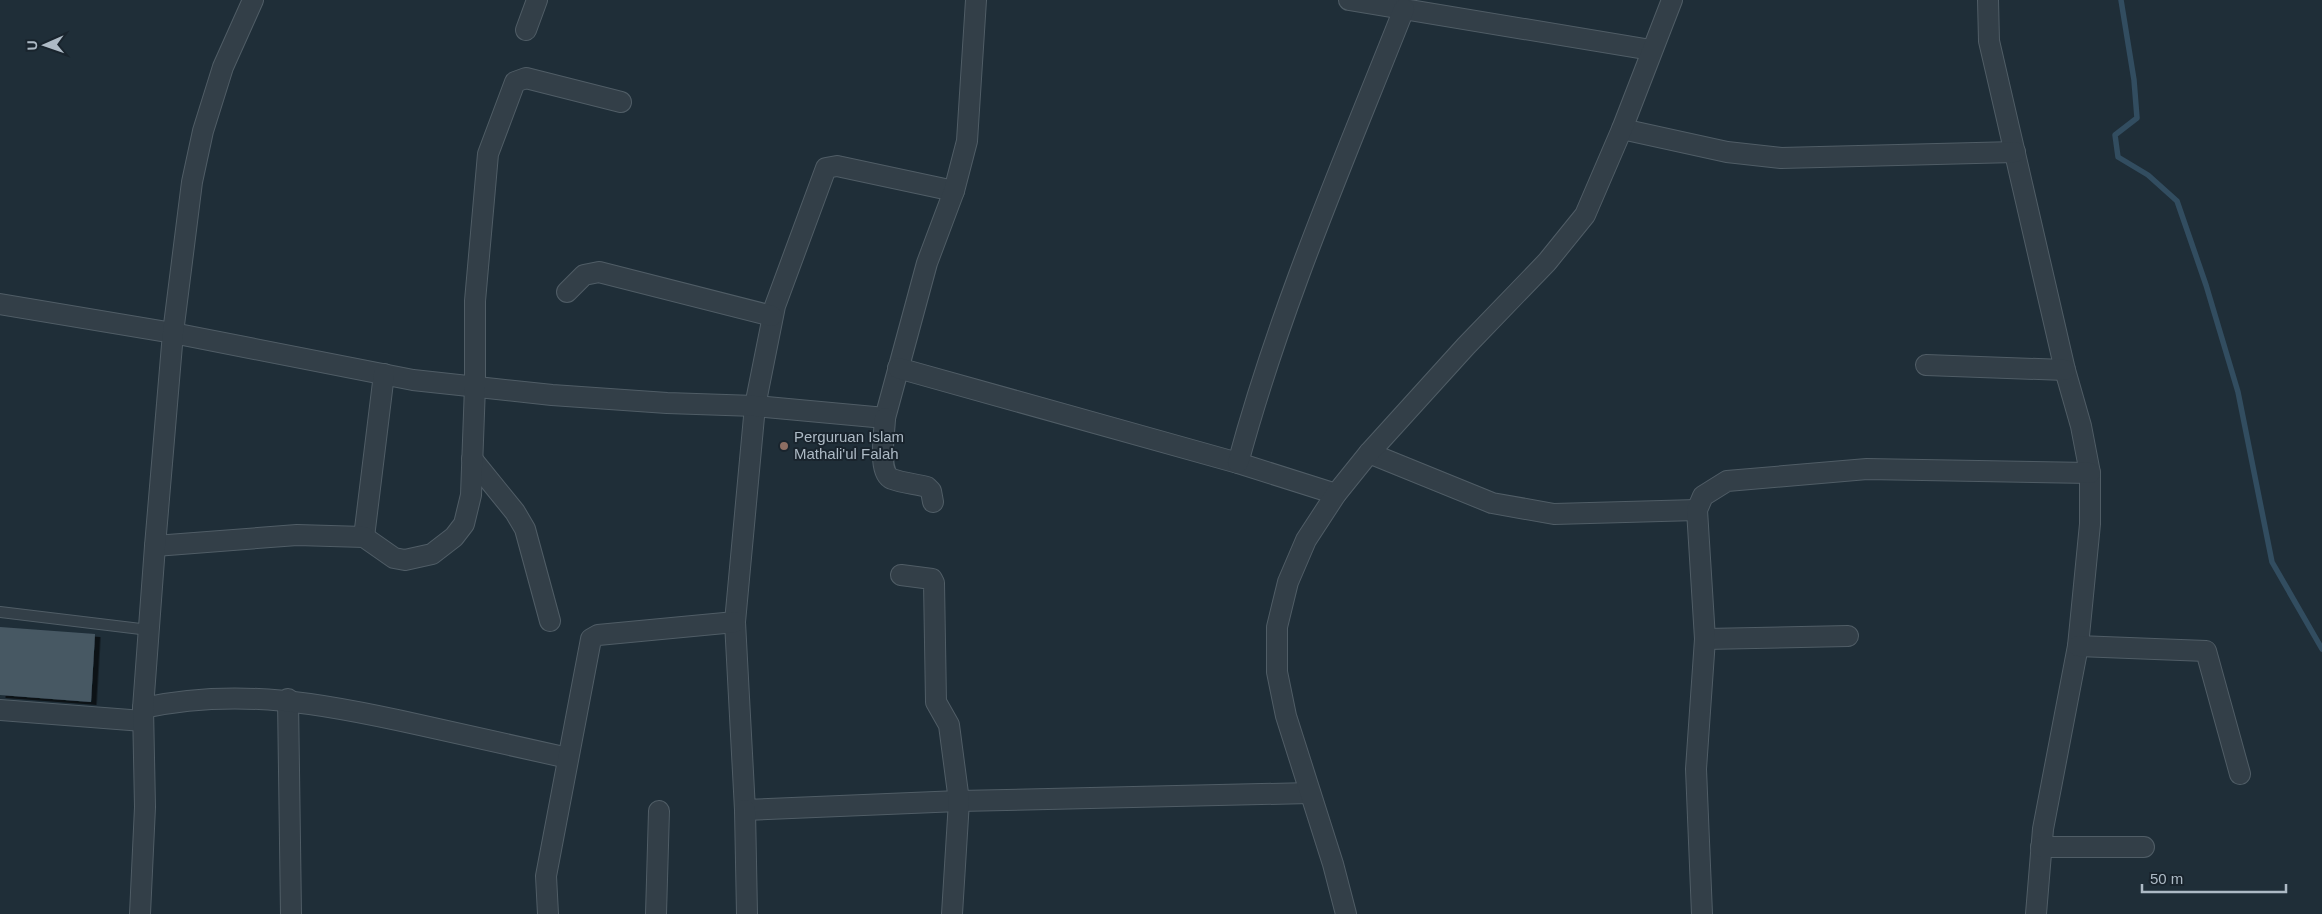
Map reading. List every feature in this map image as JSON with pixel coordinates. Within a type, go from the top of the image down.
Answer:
[{"type":"street","points":[[140,914],[145,807],[143,715],[154,546],[174,333],[192,182],[203,131],[223,67],[253,0]]},
{"type":"street","points":[[526,30],[537,0]]},
{"type":"street","points":[[933,502],[931,492],[927,487],[892,478],[885,472],[883,461],[886,418],[927,263],[954,191],[967,141],[976,0]]},
{"type":"street","points":[[1349,0],[1651,50]]},
{"type":"street","points":[[1346,914],[1333,864],[1284,707],[1277,672],[1277,627],[1288,582],[1306,540],[1336,494],[1369,453],[1466,346],[1547,262],[1585,215],[1622,129],[1651,50],[1672,0]]},
{"type":"street","points":[[1988,0],[1989,41],[2065,370],[2081,426],[2090,473],[2090,524],[2078,646],[2041,847],[2036,914]]},
{"type":"street","points":[[1238,463],[1258,388],[1291,296],[1404,9]]},
{"type":"street","points":[[154,546],[297,535],[364,537],[394,558],[405,560],[432,554],[444,547],[464,524],[471,494],[475,386],[475,302],[488,154],[515,82],[526,78],[621,102]]},
{"type":"street","points":[[1622,129],[1727,152],[1782,158],[2015,152]]},
{"type":"street","points":[[747,914],[745,810],[735,622],[754,406],[772,316],[826,168],[837,166],[954,191]]},
{"type":"street","points":[[567,292],[584,275],[599,272],[772,316]]},
{"type":"street","points":[[0,304],[174,333],[413,380],[658,403],[754,406],[886,418]]},
{"type":"street","points":[[1926,365],[2065,370]]},
{"type":"street","points":[[898,368],[1238,463],[1336,494]]},
{"type":"street","points":[[364,537],[384,374]]},
{"type":"street","points":[[1369,453],[1492,503],[1554,514],[1697,510]]},
{"type":"street","points":[[472,459],[515,512],[525,529],[550,621]]},
{"type":"street","points":[[1702,914],[1696,769],[1705,639],[1697,510],[1703,496],[1727,481],[1866,469],[2090,473]]},
{"type":"street","points":[[901,575],[932,579],[934,583],[936,702],[949,724],[959,801],[952,914]]},
{"type":"street","points":[[548,914],[546,876],[589,643],[594,636],[735,622]]},
{"type":"street","points":[[1705,639],[1848,636]]},
{"type":"street","points":[[2078,646],[2206,651],[2240,774]]},
{"type":"street","points":[[0,710],[143,715],[193,699],[236,697],[288,699],[343,708],[568,758]]},
{"type":"street","points":[[288,699],[292,914]]},
{"type":"street","points":[[745,810],[959,801],[1310,793]]},
{"type":"street","points":[[656,914],[660,811]]},
{"type":"street","points":[[2041,847],[2144,847]]},
{"type":"lane","points":[[0,612],[149,630]]},
{"type":"building","points":[[0,627],[95,634],[91,702],[0,695]]},
{"type":"waterway","points":[[2121,0],[2134,80],[2137,118],[2115,135],[2118,157],[2148,175],[2177,201],[2206,285],[2238,392],[2272,562],[2322,649]]},
{"type":"place","name":"Perguruan Islam Mathali'ul Falah","points":[[784,446]]}]
